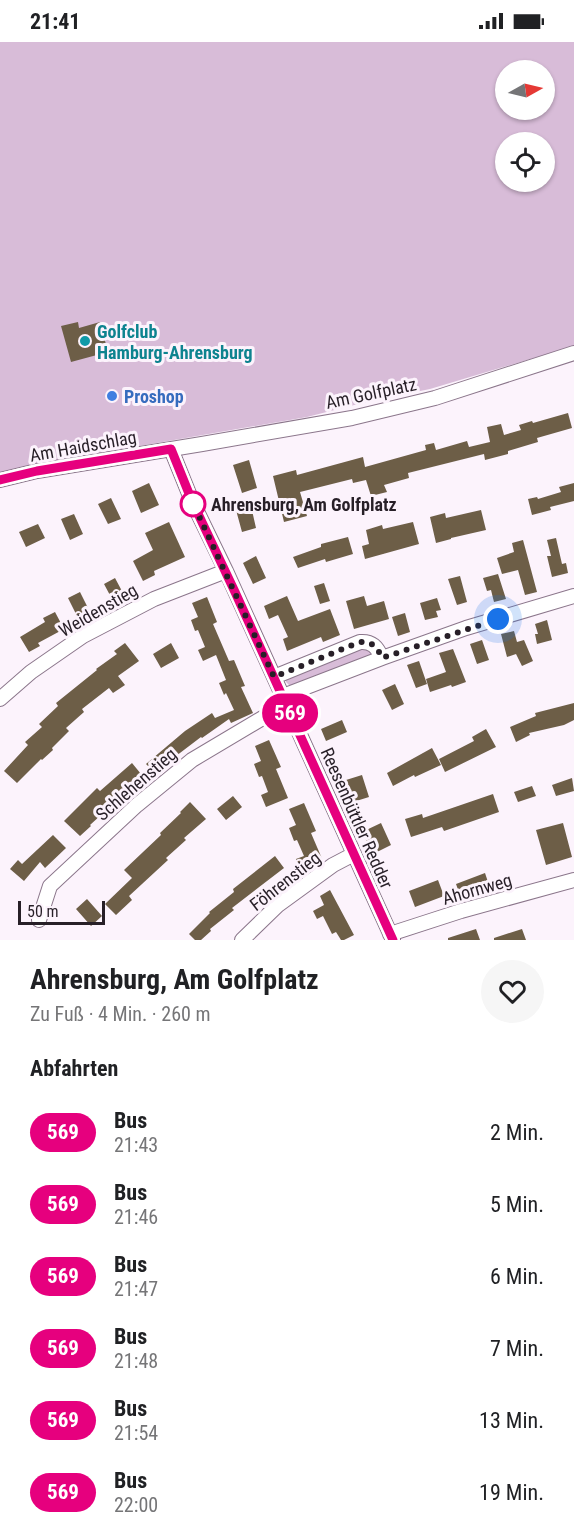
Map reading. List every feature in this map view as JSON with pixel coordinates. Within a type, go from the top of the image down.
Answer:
[{"type":"street","name":"Am Golfplatz","points":[[171,449],[352,418],[435,398],[574,353]]},
{"type":"street","name":"Am Haidschlag","points":[[0,480],[37,471],[171,449]]},
{"type":"street","name":"Reesenbüttler Redder","points":[[171,449],[192,501],[391,937]]},
{"type":"street","name":"Weidenstieg","points":[[0,699],[31,672],[83,636],[154,599],[225,571]]},
{"type":"street","name":"Schlehenstieg","points":[[39,920],[50,886],[137,805],[192,760],[271,713],[285,701],[382,658],[466,628],[574,596]]},
{"type":"street","points":[[274,677],[360,642],[367,641],[373,644],[379,650],[382,658]]},
{"type":"street","name":"Föhrenstieg","points":[[242,940],[278,905],[333,865],[354,854]]},
{"type":"street","name":"Ahornweg","points":[[391,937],[461,911],[574,880]]},
{"type":"shaded area","name":"Golfclub Hamburg-Ahrensburg","points":[[0,42],[574,42],[574,346],[430,389],[307,417],[105,452],[0,474]]},
{"type":"shaded area","points":[[366,644],[374,654],[291,687],[286,682],[286,679]]},
{"type":"building","name":"Golfclub Hamburg-Ahrensburg","points":[[78,322],[79,328],[100,322],[108,352],[71,362],[61,326]]},
{"type":"building","points":[[568,413],[572,428],[537,438],[538,442],[508,451],[508,454],[485,460],[484,454],[408,473],[409,478],[384,485],[387,492],[371,496],[366,480],[353,483],[352,479],[300,492],[307,516],[284,522],[273,476],[296,470],[297,475],[363,457],[365,467],[426,450],[425,445],[434,443],[436,450],[467,441],[469,447],[490,442],[487,427],[501,424],[504,435],[521,430],[519,425]]},
{"type":"building","points":[[249,460],[257,488],[242,493],[233,465]]},
{"type":"building","points":[[149,483],[159,505],[141,513],[132,491]]},
{"type":"building","points":[[574,483],[574,501],[550,507],[551,510],[532,515],[528,499],[537,497],[538,499],[561,492],[559,487]]},
{"type":"building","points":[[111,498],[121,519],[108,524],[98,504]]},
{"type":"building","points":[[251,506],[256,528],[242,532],[236,510]]},
{"type":"building","points":[[481,510],[486,530],[436,543],[430,517],[445,513],[446,518]]},
{"type":"building","points":[[74,514],[83,534],[70,540],[61,519]]},
{"type":"building","points":[[169,522],[185,557],[154,571],[155,575],[143,581],[133,561],[153,550],[145,533]]},
{"type":"building","points":[[413,522],[419,544],[365,559],[362,546],[369,544],[366,530],[382,525],[383,529]]},
{"type":"building","points":[[38,524],[45,538],[26,547],[19,532]]},
{"type":"building","points":[[348,537],[353,554],[326,562],[325,559],[298,568],[293,557],[321,547],[321,544]]},
{"type":"building","points":[[556,538],[562,564],[566,563],[568,573],[552,577],[547,556],[551,556],[547,540]]},
{"type":"building","points":[[523,540],[537,592],[525,595],[518,570],[502,574],[497,558],[514,552],[512,543]]},
{"type":"building","points":[[256,556],[266,578],[253,584],[243,563]]},
{"type":"building","points":[[498,574],[506,599],[494,602],[491,590],[487,591],[483,578]]},
{"type":"building","points":[[460,576],[467,602],[457,605],[448,579]]},
{"type":"building","points":[[115,578],[123,593],[112,599],[104,584]]},
{"type":"building","points":[[324,583],[330,601],[320,604],[314,586]]},
{"type":"building","points":[[80,592],[90,612],[78,618],[68,598]]},
{"type":"building","points":[[287,596],[298,621],[330,609],[340,635],[323,642],[321,637],[287,651],[283,639],[288,637],[278,615],[269,619],[264,606]]},
{"type":"building","points":[[364,596],[367,606],[384,601],[389,619],[354,629],[346,601]]},
{"type":"building","points":[[207,597],[217,622],[213,624],[229,661],[234,660],[245,686],[241,687],[253,713],[231,723],[229,719],[176,756],[175,754],[154,772],[146,764],[185,731],[212,713],[215,718],[234,710],[219,683],[226,680],[216,655],[203,661],[198,650],[205,647],[191,620],[198,617],[192,603]]},
{"type":"building","points":[[437,598],[441,610],[436,611],[438,617],[425,620],[420,603]]},
{"type":"building","points":[[55,612],[64,629],[38,643],[40,646],[29,652],[20,637],[45,622],[43,618]]},
{"type":"building","points":[[405,613],[410,632],[398,636],[392,617]]},
{"type":"building","points":[[547,620],[552,640],[537,644],[535,634],[538,634],[535,624]]},
{"type":"building","points":[[514,631],[517,642],[524,640],[533,661],[522,666],[516,654],[507,657],[501,634]]},
{"type":"building","points":[[482,640],[489,660],[477,664],[470,644]]},
{"type":"building","points":[[125,643],[139,661],[118,676],[125,685],[113,693],[109,688],[82,709],[84,712],[66,728],[69,731],[52,748],[53,750],[17,783],[4,771],[28,745],[25,742],[42,727],[39,724],[58,706],[56,703],[117,654],[114,651]]},
{"type":"building","points":[[171,643],[179,658],[161,668],[153,654]]},
{"type":"building","points":[[453,649],[466,682],[430,692],[426,679],[446,672],[439,653]]},
{"type":"building","points":[[419,661],[427,684],[416,688],[407,665]]},
{"type":"building","points":[[395,684],[404,704],[392,710],[382,690]]},
{"type":"building","points":[[574,703],[574,720],[564,725],[529,733],[530,735],[516,742],[510,727],[536,716],[535,713]]},
{"type":"building","points":[[342,720],[347,732],[326,741],[321,729]]},
{"type":"building","points":[[486,729],[496,747],[445,772],[439,759],[474,741],[472,737]]},
{"type":"building","points":[[269,740],[281,767],[276,769],[288,798],[266,807],[261,795],[268,792],[254,764],[261,761],[255,746]]},
{"type":"building","points":[[432,748],[441,765],[393,786],[387,773]]},
{"type":"building","points":[[132,763],[141,774],[110,802],[112,805],[80,836],[64,821],[97,788],[100,791]]},
{"type":"building","points":[[362,775],[369,797],[353,802],[346,780]]},
{"type":"building","points":[[572,778],[574,791],[556,796],[552,785]]},
{"type":"building","points":[[532,786],[536,796],[518,802],[514,792]]},
{"type":"building","points":[[493,794],[499,812],[444,831],[442,827],[411,837],[405,819],[422,814],[423,818]]},
{"type":"building","points":[[233,796],[242,807],[226,820],[217,809]]},
{"type":"building","points":[[190,802],[206,819],[184,838],[186,840],[166,858],[168,860],[129,896],[132,900],[116,915],[105,904],[132,878],[124,870],[161,835],[160,833]]},
{"type":"building","points":[[304,803],[316,831],[311,833],[323,861],[302,871],[296,859],[304,856],[289,828],[296,825],[289,809]]},
{"type":"building","points":[[381,823],[391,845],[373,854],[362,832]]},
{"type":"building","points":[[563,823],[572,857],[546,865],[536,830]]},
{"type":"building","points":[[53,835],[66,848],[45,868],[40,862],[24,881],[10,869],[18,860],[22,864]]},
{"type":"building","points":[[275,856],[284,868],[232,908],[234,910],[210,929],[211,931],[201,940],[195,940],[189,934],[209,912],[234,892],[233,889]]},
{"type":"building","points":[[485,873],[490,888],[461,898],[456,884]]},
{"type":"building","points":[[438,880],[444,896],[415,907],[409,891]]},
{"type":"building","points":[[330,890],[354,935],[344,940],[341,940],[336,932],[332,934],[323,916],[317,919],[313,911],[324,905],[320,896]]},
{"type":"building","points":[[87,899],[102,916],[91,926],[76,909]]},
{"type":"building","points":[[476,929],[480,940],[448,940],[448,938]]},
{"type":"building","points":[[522,929],[526,940],[494,940],[494,938]]},
{"type":"bus line","name":"569","points":[[0,480],[37,471],[171,449],[192,501],[393,940]]},
{"type":"place","name":"Golfclub Hamburg-Ahrensburg","points":[[85,341]]},
{"type":"place","name":"Proshop","points":[[112,396]]},
{"type":"place","name":"Ahrensburg, Am Golfplatz","points":[[193,504]]},
{"type":"route","points":[[193,504],[192,501],[274,677],[360,642],[367,641],[373,644],[379,650],[382,658],[498,619]]}]
